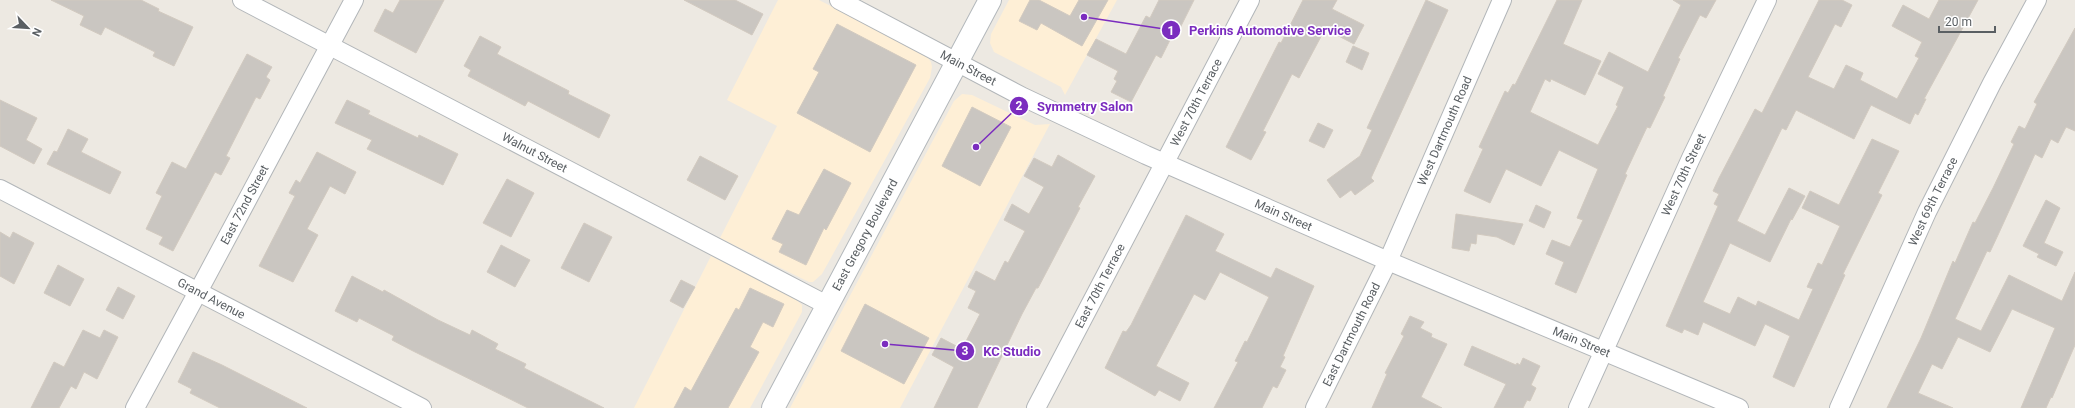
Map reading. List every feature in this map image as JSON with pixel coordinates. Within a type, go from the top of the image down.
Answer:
[{"type":"main road","name":"East Gregory Boulevard","points":[[773,408],[990,0]]},
{"type":"street","name":"Walnut Street","points":[[242,0],[827,305]]},
{"type":"street","name":"East 72nd Street","points":[[135,408],[354,0]]},
{"type":"street","name":"Main Street","points":[[839,0],[1023,97],[1165,163],[1388,262],[1739,408]]},
{"type":"street","name":"West 70th Terrace","points":[[1165,163],[1250,0]]},
{"type":"street","name":"West Dartmouth Road","points":[[1388,262],[1502,0]]},
{"type":"street","name":"West 70th Street","points":[[1578,408],[1688,165],[1767,0]]},
{"type":"street","name":"West 69th Terrace","points":[[1838,408],[1927,212],[1992,83],[2037,0]]},
{"type":"street","name":"East 70th Terrace","points":[[1036,408],[1165,163]]},
{"type":"street","name":"Grand Avenue","points":[[0,189],[422,408]]},
{"type":"street","name":"East Dartmouth Road","points":[[1315,408],[1388,262]]},
{"type":"shaded area","points":[[778,0],[819,0],[925,54],[931,62],[932,67],[930,78],[822,274],[813,282],[809,282],[720,238],[777,126],[727,100]]},
{"type":"shaded area","points":[[1009,0],[1117,0],[1065,95],[1061,87],[994,52],[990,43],[991,34]]},
{"type":"shaded area","points":[[962,94],[972,95],[1035,125],[1050,124],[900,408],[790,408],[954,101]]},
{"type":"shaded area","points":[[711,256],[793,297],[802,305],[802,312],[750,408],[634,408]]},
{"type":"building","points":[[51,0],[141,0],[159,9],[158,11],[193,27],[174,66],[153,56],[155,52],[105,27],[101,35],[80,25],[84,16]]},
{"type":"building","points":[[400,0],[444,0],[416,53],[374,31],[385,9],[393,13]]},
{"type":"building","points":[[684,0],[735,0],[763,14],[752,35]]},
{"type":"building","points":[[1030,0],[1039,0],[1070,16],[1079,0],[1108,0],[1082,46],[1041,23],[1037,30],[1019,21]]},
{"type":"building","points":[[1159,0],[1194,0],[1180,28],[1177,26],[1161,58],[1156,55],[1131,102],[1111,92],[1117,81],[1114,79],[1118,71],[1087,55],[1096,39],[1126,54],[1146,16],[1150,18]]},
{"type":"building","points":[[1303,0],[1337,0],[1332,9],[1364,25],[1354,44],[1325,29],[1299,78],[1292,74],[1263,131],[1266,132],[1251,160],[1226,147],[1279,42],[1281,43]]},
{"type":"building","points":[[1426,0],[1448,10],[1371,178],[1374,181],[1355,195],[1351,190],[1340,198],[1327,180],[1360,156],[1372,130],[1367,128]]},
{"type":"building","points":[[1557,0],[1582,0],[1563,44],[1601,61],[1585,95],[1551,79],[1550,82],[1545,79],[1530,112],[1598,145],[1618,106],[1616,105],[1624,87],[1598,74],[1609,52],[1648,72],[1681,5],[1673,0],[1716,0],[1706,18],[1700,15],[1678,58],[1680,59],[1663,96],[1665,97],[1650,128],[1647,127],[1625,174],[1627,175],[1576,293],[1555,284],[1564,262],[1546,254],[1552,240],[1570,247],[1583,220],[1577,218],[1598,169],[1559,150],[1541,186],[1506,169],[1490,203],[1464,191],[1483,149],[1479,147],[1505,91],[1508,93],[1513,84],[1515,85]]},
{"type":"building","points":[[1819,0],[1842,0],[1852,5],[1841,27],[1835,24],[1808,77],[1834,89],[1846,65],[1863,73],[1860,80],[1897,99],[1919,58],[1915,56],[1922,42],[1892,26],[1903,5],[1929,19],[1939,0],[1978,0],[1924,99],[1926,99],[1918,115],[1915,113],[1910,124],[1871,105],[1854,139],[1796,110],[1786,130],[1782,128],[1737,221],[1765,235],[1789,188],[1805,196],[1792,220],[1791,219],[1770,262],[1730,243],[1703,302],[1730,314],[1738,297],[1756,306],[1758,301],[1799,320],[1813,289],[1807,287],[1818,263],[1822,265],[1840,226],[1802,208],[1810,191],[1839,205],[1872,139],[1899,151],[1878,193],[1882,195],[1843,274],[1845,275],[1794,387],[1773,377],[1790,336],[1765,324],[1755,346],[1703,322],[1698,335],[1684,329],[1682,333],[1666,326],[1718,206],[1714,204],[1719,194],[1713,191],[1719,178],[1755,109],[1762,113]]},
{"type":"building","points":[[837,24],[916,65],[870,152],[797,113],[819,72],[813,69]]},
{"type":"building","points":[[2075,28],[2075,131],[2066,127],[2058,143],[2051,139],[2042,158],[2035,154],[1990,252],[1987,251],[1955,319],[1981,331],[2009,275],[2062,301],[2075,272],[2075,345],[2052,398],[2051,397],[2046,408],[2021,408],[2055,328],[2012,309],[1990,352],[1958,337],[1942,369],[1932,364],[1918,393],[1953,408],[1887,408],[1921,338],[1953,261],[1955,263],[1973,222],[1975,223],[2014,144],[2011,142],[2019,126],[2025,129],[2037,104],[2034,102]]},
{"type":"building","points":[[480,36],[501,47],[497,54],[569,91],[568,94],[610,115],[599,138],[528,101],[525,106],[468,76],[471,70],[464,66]]},
{"type":"building","points":[[1353,46],[1369,53],[1362,70],[1346,62]]},
{"type":"building","points":[[247,54],[272,67],[266,77],[270,80],[260,99],[256,97],[226,156],[230,158],[221,175],[215,172],[173,251],[159,244],[163,237],[146,229],[162,196],[156,193],[172,162],[186,169]]},
{"type":"building","points":[[0,100],[37,118],[26,140],[42,149],[34,164],[0,146]]},
{"type":"building","points":[[347,100],[370,111],[368,114],[418,138],[419,135],[458,154],[443,185],[367,149],[372,140],[335,123]]},
{"type":"building","points":[[972,107],[1011,127],[980,186],[942,166]]},
{"type":"building","points":[[1318,123],[1333,130],[1324,148],[1309,141]]},
{"type":"building","points":[[68,129],[88,139],[81,152],[121,172],[110,194],[47,164],[54,151],[57,152]]},
{"type":"building","points":[[317,152],[356,172],[345,194],[330,186],[307,229],[318,235],[293,282],[259,266],[295,196],[289,193],[296,180],[300,183]]},
{"type":"building","points":[[1058,155],[1095,176],[1078,207],[1080,208],[1038,288],[1036,288],[1022,314],[977,408],[934,408],[954,367],[932,355],[941,338],[962,349],[980,314],[968,308],[976,291],[968,287],[976,271],[995,281],[1005,261],[1008,263],[1025,231],[1004,220],[1012,204],[1029,214],[1044,187],[1024,176],[1034,158],[1052,167]]},
{"type":"building","points":[[700,156],[738,176],[725,200],[687,180]]},
{"type":"building","points":[[824,169],[851,183],[826,230],[824,228],[806,265],[779,252],[783,244],[772,239],[787,210],[799,215]]},
{"type":"building","points":[[507,179],[534,193],[511,237],[483,223]]},
{"type":"building","points":[[2046,200],[2060,208],[2044,243],[2063,252],[2056,266],[2037,257],[2039,254],[2023,246]]},
{"type":"building","points":[[1536,205],[1551,212],[1544,228],[1529,221]]},
{"type":"building","points":[[1456,214],[1523,224],[1514,245],[1497,237],[1477,234],[1476,244],[1471,243],[1469,251],[1452,248]]},
{"type":"building","points":[[1186,215],[1224,234],[1215,251],[1271,278],[1276,268],[1314,286],[1283,356],[1285,357],[1280,367],[1286,370],[1277,388],[1273,386],[1262,408],[1214,408],[1238,362],[1235,361],[1245,341],[1247,342],[1269,297],[1220,272],[1205,300],[1194,294],[1156,366],[1189,383],[1180,401],[1159,390],[1155,396],[1105,368],[1123,331],[1126,332],[1131,325]]},
{"type":"building","points":[[584,223],[612,237],[589,282],[561,268]]},
{"type":"building","points":[[0,232],[10,238],[13,232],[34,243],[14,284],[0,276]]},
{"type":"building","points":[[501,245],[530,260],[515,287],[487,272]]},
{"type":"building","points":[[58,265],[84,279],[70,306],[44,293]]},
{"type":"building","points":[[352,276],[383,292],[384,290],[438,320],[470,335],[472,330],[498,344],[495,349],[526,364],[524,368],[604,408],[528,408],[392,340],[394,336],[359,318],[357,322],[335,311]]},
{"type":"building","points":[[681,280],[695,287],[683,308],[670,301]]},
{"type":"building","points":[[118,287],[135,296],[123,319],[106,310]]},
{"type":"building","points":[[750,288],[784,304],[773,327],[763,322],[750,347],[759,352],[728,408],[674,408],[685,387],[691,391],[736,308],[739,310]]},
{"type":"building","points":[[865,304],[929,338],[904,384],[841,351]]},
{"type":"building","points":[[1410,316],[1424,322],[1420,328],[1432,334],[1431,337],[1447,344],[1421,397],[1442,408],[1372,408],[1387,374],[1385,373],[1404,336],[1401,334]]},
{"type":"building","points":[[83,330],[100,338],[104,330],[118,337],[97,379],[84,372],[76,389],[71,386],[59,408],[31,408],[54,362],[64,367]]},
{"type":"building","points":[[1472,346],[1516,365],[1517,363],[1520,365],[1523,358],[1540,366],[1531,385],[1536,388],[1530,401],[1527,400],[1523,408],[1494,408],[1506,384],[1464,365]]},
{"type":"building","points":[[193,352],[307,408],[220,408],[190,393],[192,389],[178,382]]},
{"type":"place","name":"Perkins Automotive Service","points":[[1084,17]]},
{"type":"place","name":"Symmetry Salon","points":[[976,147]]},
{"type":"place","name":"KC Studio","points":[[885,344]]}]
